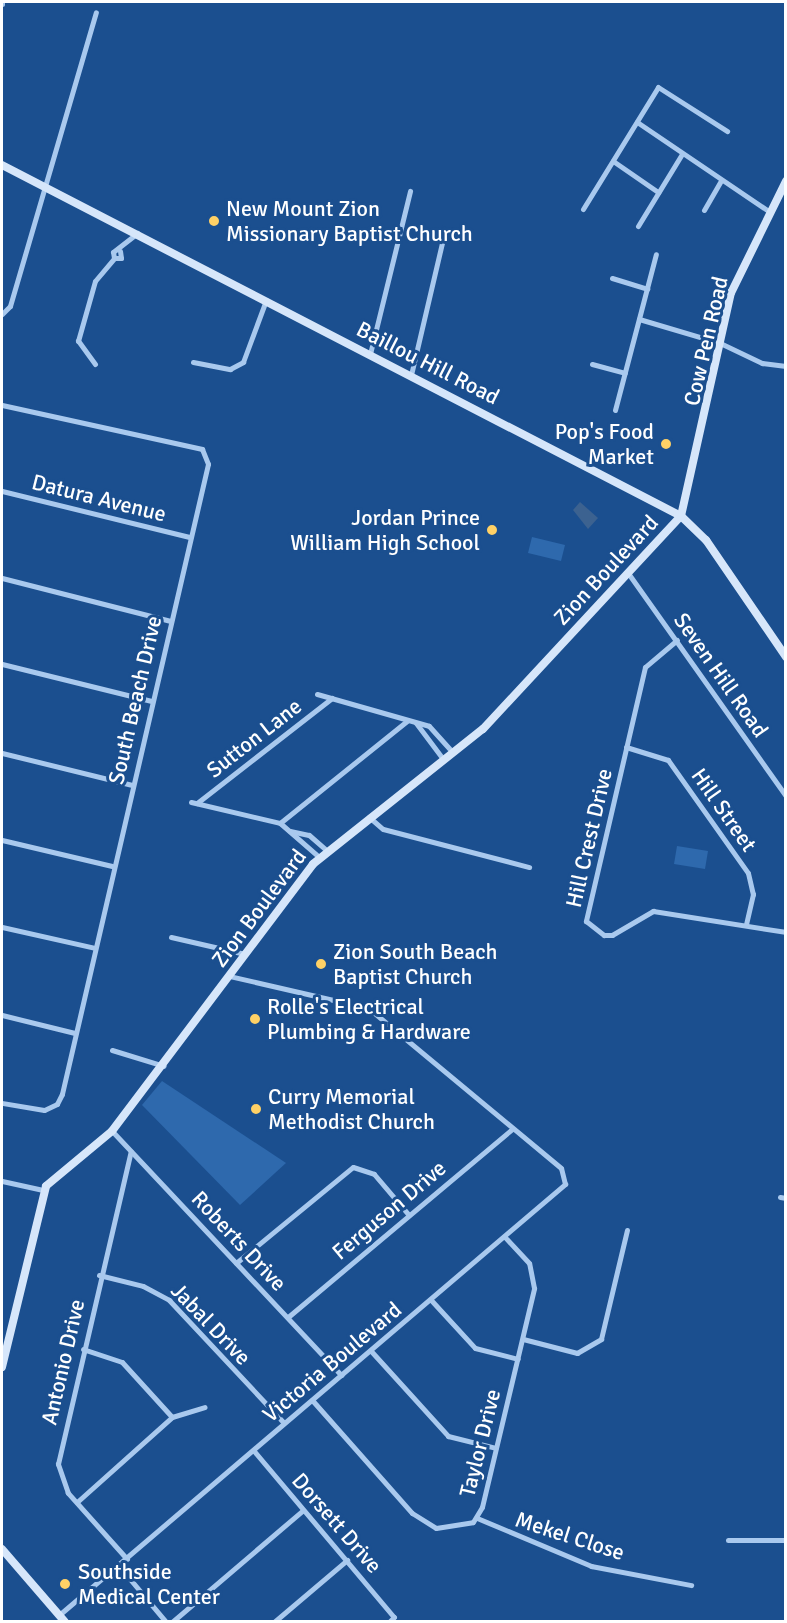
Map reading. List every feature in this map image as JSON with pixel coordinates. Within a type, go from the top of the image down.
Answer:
[{"type":"main road","name":"Baillou Hill Road","points":[[2,165],[681,516],[706,540],[786,657]]},
{"type":"main road","name":"Cow Pen Road","points":[[681,516],[731,294],[786,181]]},
{"type":"main road","name":"Zion Boulevard","points":[[43,1190],[112,1131],[164,1066],[319,857],[368,816],[453,753],[499,713],[681,516]]},
{"type":"main road","points":[[2,1367],[43,1190]]},
{"type":"main road","points":[[2,1549],[62,1618]]},
{"type":"street","points":[[2,314],[10,306],[96,12]]},
{"type":"street","points":[[583,209],[658,87],[727,131]]},
{"type":"street","points":[[636,122],[770,212]]},
{"type":"street","points":[[638,226],[682,154]]},
{"type":"street","points":[[613,161],[658,192]]},
{"type":"street","points":[[704,210],[721,180]]},
{"type":"street","points":[[370,354],[410,191]]},
{"type":"street","points":[[95,364],[78,341],[95,281],[137,233]]},
{"type":"street","points":[[411,375],[442,243]]},
{"type":"street","points":[[615,410],[657,254]]},
{"type":"street","points":[[612,278],[647,289]]},
{"type":"street","points":[[193,362],[230,369],[243,362],[266,300]]},
{"type":"street","points":[[639,319],[720,343],[762,363],[786,366]]},
{"type":"street","points":[[592,364],[625,373]]},
{"type":"street","name":"South Beach Drive","points":[[2,405],[202,449],[208,464],[57,1104],[44,1110],[2,1103]]},
{"type":"street","points":[[786,453],[786,477]]},
{"type":"street","name":"Datura Avenue","points":[[2,491],[189,537]]},
{"type":"street","name":"Seven Hill Road","points":[[628,573],[786,796]]},
{"type":"street","points":[[2,578],[171,621]]},
{"type":"street","name":"Hill Crest Drive","points":[[677,640],[645,667],[586,921],[604,935],[653,911],[786,932]]},
{"type":"street","points":[[2,664],[152,700]]},
{"type":"street","name":"Sutton Lane","points":[[317,694],[434,729],[453,753]]},
{"type":"street","name":"Sutton Lane","points":[[280,823],[194,803],[332,698]]},
{"type":"street","points":[[319,857],[280,823],[408,720]]},
{"type":"street","points":[[415,722],[443,759]]},
{"type":"street","name":"Hill Street","points":[[626,747],[668,760],[748,873],[753,894],[746,924]]},
{"type":"street","points":[[2,753],[132,785]]},
{"type":"street","points":[[368,816],[383,829],[529,867]]},
{"type":"street","points":[[289,831],[306,834],[326,850]]},
{"type":"street","points":[[2,840],[112,866]]},
{"type":"street","points":[[2,927],[95,948]]},
{"type":"street","points":[[171,937],[245,954]]},
{"type":"street","points":[[230,976],[368,1008],[512,1129]]},
{"type":"street","points":[[2,1015],[75,1033]]},
{"type":"street","points":[[112,1050],[164,1066]]},
{"type":"street","name":"Ferguson Drive","points":[[288,1317],[512,1129]]},
{"type":"street","name":"Victoria Boulevard","points":[[62,1618],[284,1423],[565,1184],[561,1168],[512,1129]]},
{"type":"street","name":"Roberts Drive","points":[[112,1131],[341,1375]]},
{"type":"street","name":"Antonio Drive","points":[[127,1559],[62,1483],[58,1464],[99,1275],[131,1151]]},
{"type":"street","points":[[236,1263],[353,1167],[374,1174],[408,1214]]},
{"type":"street","points":[[2,1181],[43,1190]]},
{"type":"street","points":[[523,1339],[577,1353],[601,1339],[627,1230]]},
{"type":"street","name":"Taylor Drive","points":[[312,1400],[427,1524],[458,1528],[477,1518],[523,1339],[535,1280],[529,1263],[505,1237]]},
{"type":"street","name":"Jabal Drive","points":[[99,1275],[143,1286],[169,1300],[284,1423]]},
{"type":"street","points":[[431,1300],[476,1348],[518,1359]]},
{"type":"street","points":[[83,1349],[122,1362],[172,1417]]},
{"type":"street","points":[[371,1351],[448,1436],[496,1448]]},
{"type":"street","points":[[77,1502],[172,1417],[205,1407]]},
{"type":"street","name":"Dorsett Drive","points":[[254,1451],[394,1617],[389,1622]]},
{"type":"street","points":[[172,1622],[303,1510]]},
{"type":"street","name":"Mekel Close","points":[[477,1518],[591,1566],[691,1585]]},
{"type":"street","points":[[728,1540],[786,1540]]},
{"type":"street","points":[[274,1622],[347,1560]]},
{"type":"street","points":[[119,1566],[166,1622]]},
{"type":"street","points":[[723,1622],[731,1621]]},
{"type":"shaded area","points":[[580,502],[598,518],[588,529],[573,510]]},
{"type":"shaded area","points":[[532,537],[565,545],[561,561],[528,553]]},
{"type":"shaded area","points":[[677,846],[708,851],[705,869],[674,864]]},
{"type":"shaded area","points":[[162,1081],[286,1163],[240,1205],[142,1105]]},
{"type":"place","name":"New Mount Zion Missionary Baptist Church","points":[[214,221]]},
{"type":"place","name":"Pop's Food Market","points":[[666,444]]},
{"type":"place","name":"Jordan Prince William High School","points":[[492,530]]},
{"type":"place","name":"Zion South Beach Baptist Church","points":[[321,964]]},
{"type":"place","name":"Rolle's Electrical Plumbing & Hardware","points":[[255,1019]]},
{"type":"place","name":"Curry Memorial Methodist Church","points":[[256,1109]]},
{"type":"place","name":"Southside Medical Center","points":[[65,1584]]}]
